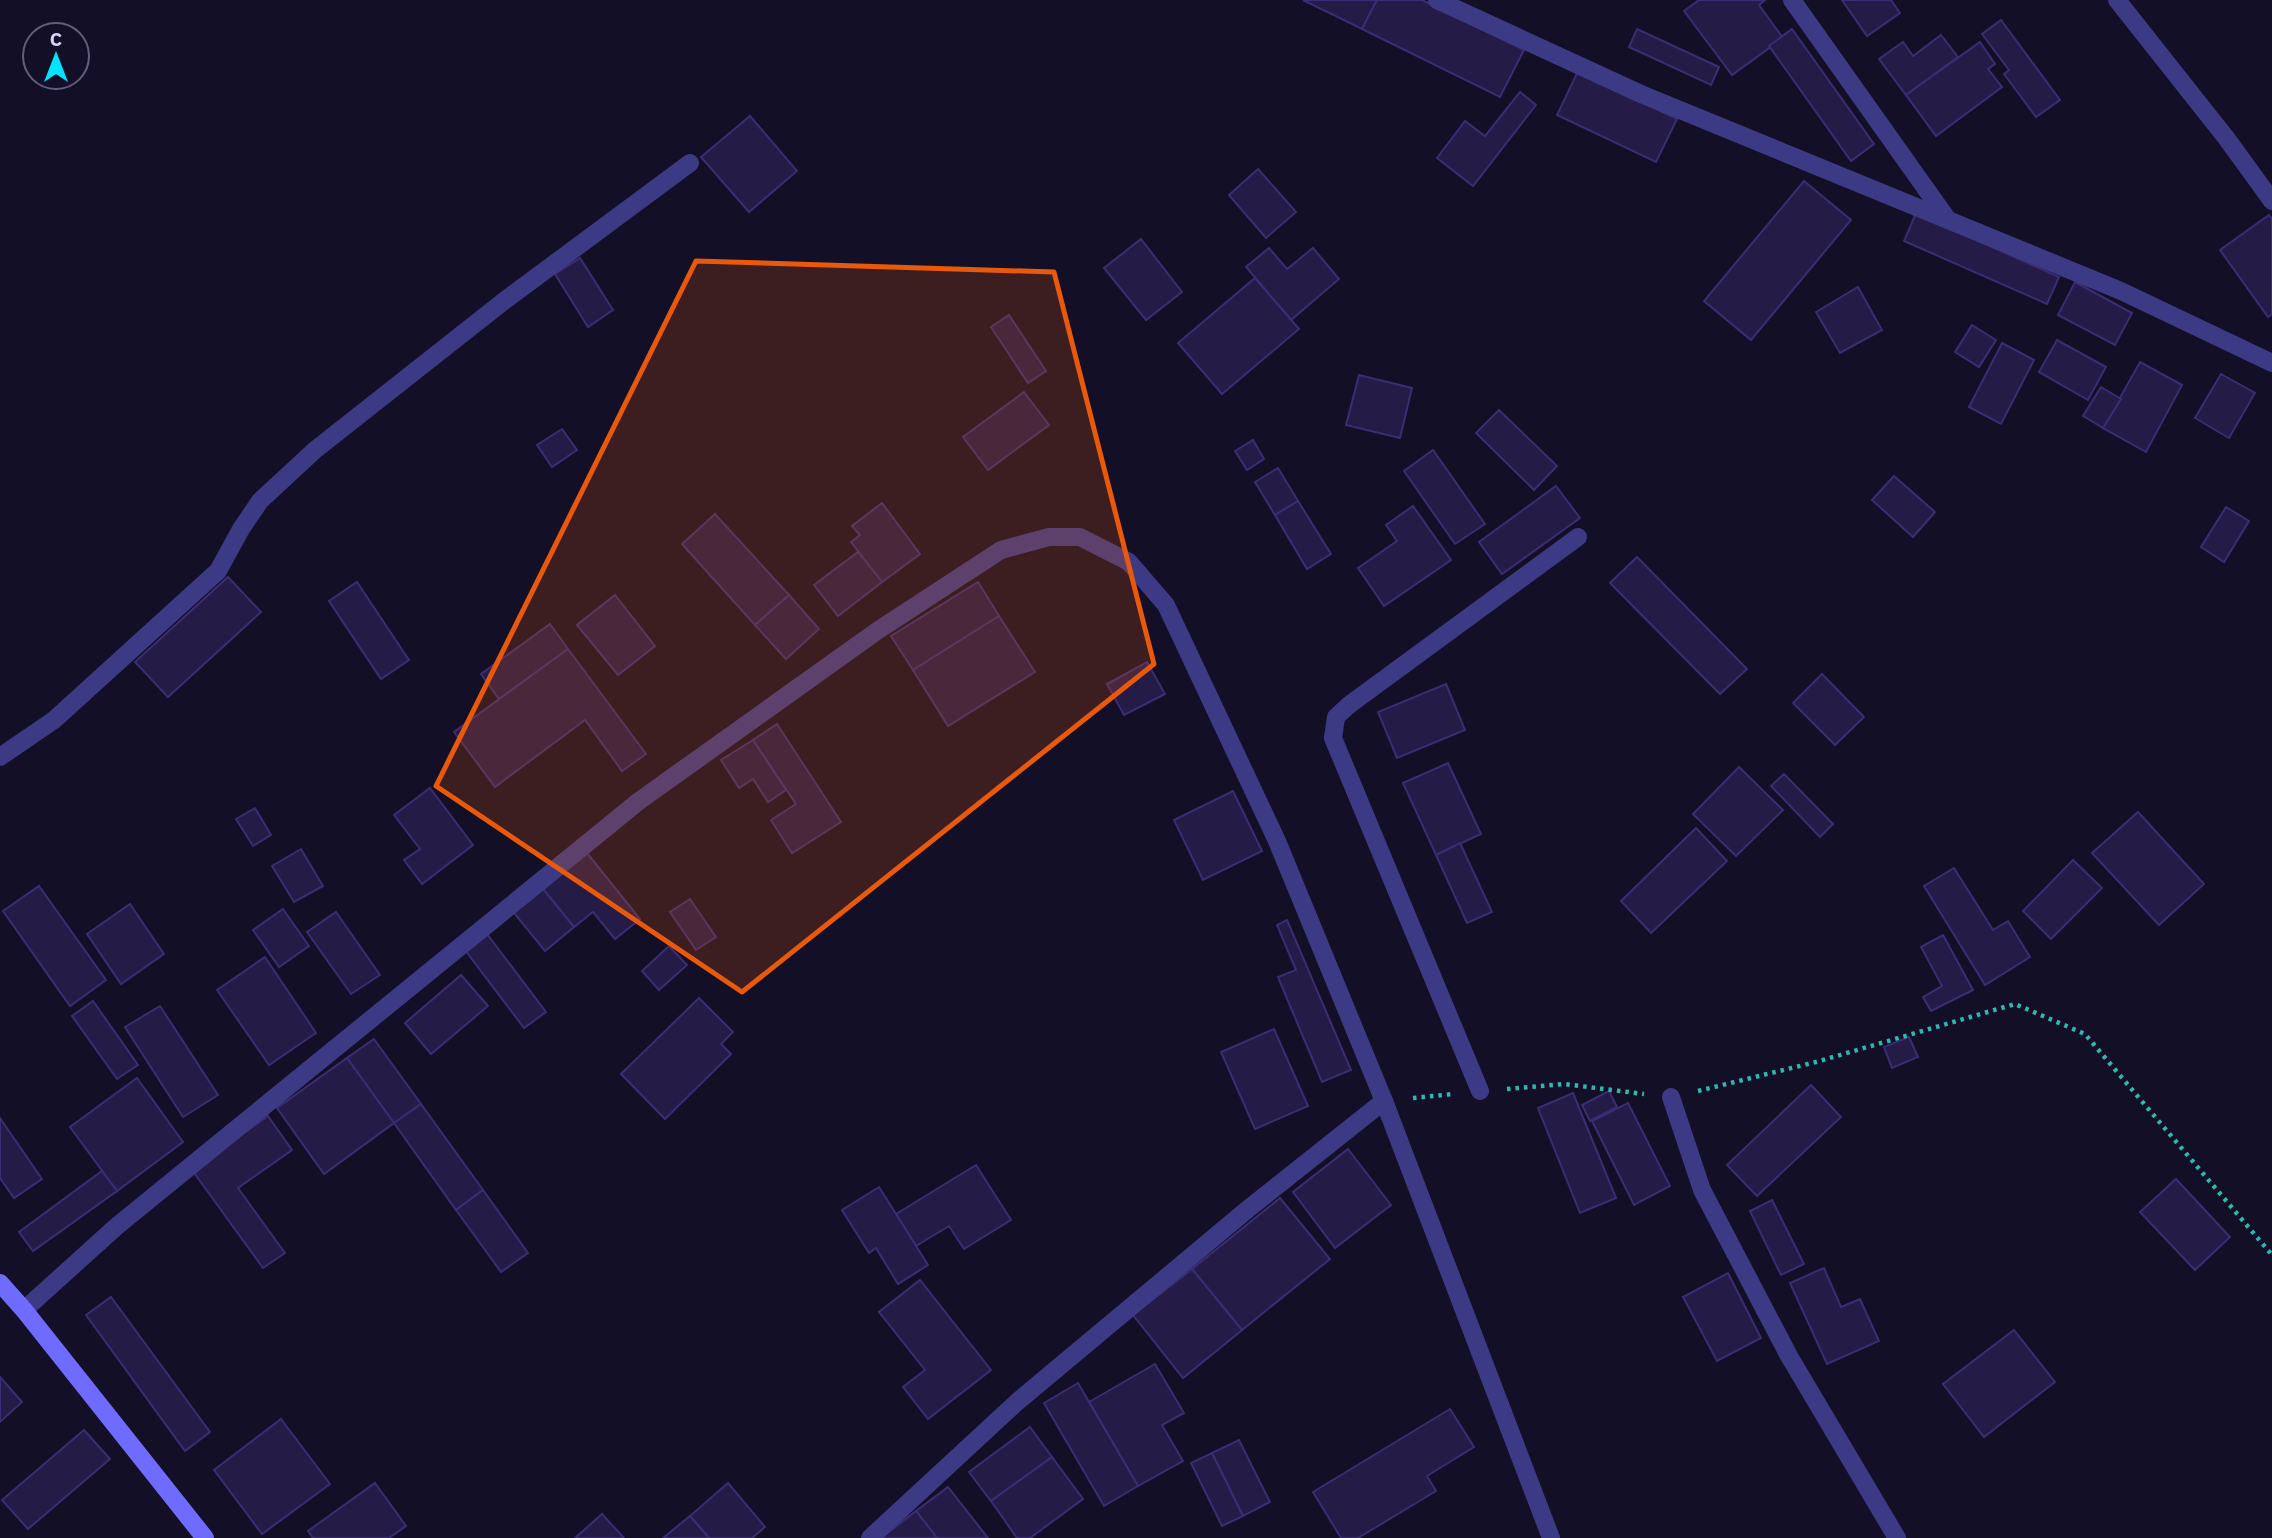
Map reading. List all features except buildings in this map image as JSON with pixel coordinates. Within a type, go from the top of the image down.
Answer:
[{"type":"street","points":[[1437,0],[1641,94],[2121,290],[2272,363]]},
{"type":"street","points":[[1792,0],[1948,220]]},
{"type":"street","points":[[2117,0],[2227,139],[2272,201]]},
{"type":"street","points":[[0,757],[54,720],[218,571],[260,501],[314,450],[504,301],[690,163]]},
{"type":"street","points":[[24,1310],[117,1226],[639,801],[877,631],[1001,550],[1049,537],[1080,537],[1129,562],[1166,605],[1277,841],[1384,1101],[1551,1538]]},
{"type":"street","points":[[1480,1091],[1333,738],[1336,717],[1578,537]]},
{"type":"street","points":[[1671,1097],[1702,1190],[1789,1356],[1897,1538]]},
{"type":"street","points":[[870,1538],[1017,1402],[1248,1209],[1384,1101]]},
{"type":"street","points":[[0,1283],[205,1538]]},
{"type":"path","points":[[1384,1101],[1564,1084],[1671,1097],[1816,1062],[2015,1004],[2085,1034],[2272,1255]]},
{"type":"highlighted area","points":[[696,261],[1054,272],[1154,664],[742,992],[436,786]]}]
